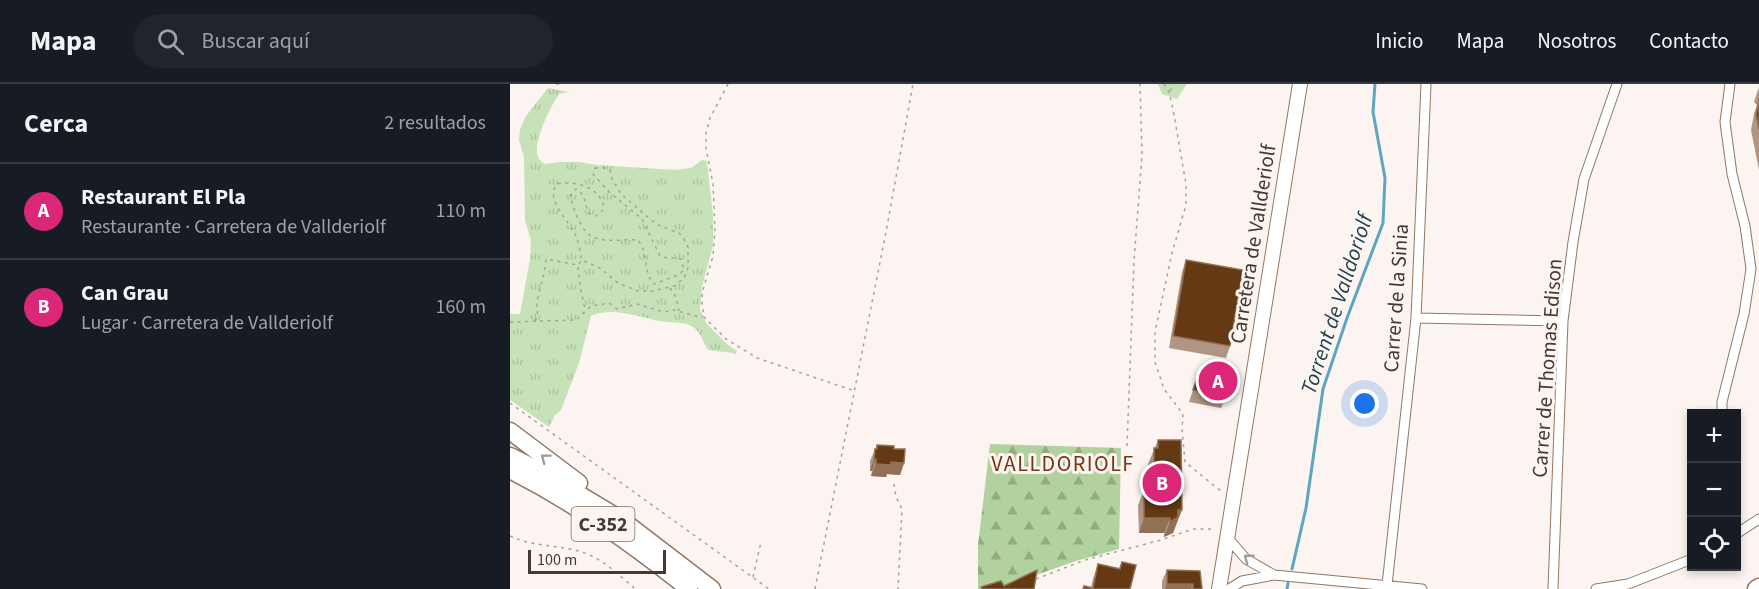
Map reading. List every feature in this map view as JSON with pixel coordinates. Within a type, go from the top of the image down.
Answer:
[{"type":"highway","points":[[510,431],[615,508],[622,520]]},
{"type":"highway","name":"C-352","points":[[510,456],[542,472],[622,520],[712,589]]},
{"type":"highway","name":"C-352","points":[[510,470],[613,531],[689,589]]},
{"type":"street","name":"Carretera de Vallderiolf","points":[[1219,589],[1300,84]]},
{"type":"street","name":"Carrer de la Sinia","points":[[1387,585],[1416,318],[1426,84]]},
{"type":"street","name":"Carrer de Thomas Edison","points":[[1553,589],[1563,321],[1573,242],[1584,179],[1617,84]]},
{"type":"street","points":[[1722,409],[1744,314],[1751,269],[1745,226],[1732,174],[1726,132],[1725,122],[1730,84]]},
{"type":"street","points":[[1416,318],[1563,321]]},
{"type":"street","points":[[1741,531],[1759,519]]},
{"type":"street","points":[[1228,533],[1246,559],[1274,574]]},
{"type":"street","points":[[1596,589],[1628,584],[1687,561]]},
{"type":"street","points":[[1229,589],[1242,581],[1274,574],[1422,589]]},
{"type":"path","points":[[556,84],[562,84]]},
{"type":"path","points":[[728,84],[710,118],[706,133],[716,229],[713,256],[702,299],[704,316],[707,322],[726,339],[757,358],[855,391]]},
{"type":"path","points":[[815,589],[913,84]]},
{"type":"path","points":[[1127,446],[1134,261],[1142,155],[1140,84]]},
{"type":"path","points":[[1164,84],[1169,92],[1186,184],[1186,205],[1172,252],[1155,332],[1155,362],[1164,389],[1183,414],[1185,462],[1234,503]]},
{"type":"path","points":[[1169,92],[1174,84]]},
{"type":"path","points":[[595,168],[610,170],[612,179],[621,194],[658,225],[679,233],[688,247],[688,268],[684,278],[669,287],[646,292],[618,283],[600,268],[582,260],[577,238],[556,205],[553,188],[557,184],[577,183],[597,194],[603,204],[603,209],[596,216],[588,213],[584,196],[580,191],[576,189],[571,192],[570,196],[586,232],[599,239],[638,240],[645,254],[648,276],[654,284],[678,275],[685,266],[681,259],[660,256],[642,219],[597,180],[593,174],[595,168]]},
{"type":"path","points":[[535,322],[538,316],[537,298],[545,272],[546,259],[578,265]]},
{"type":"path","points":[[582,260],[578,265],[586,310]]},
{"type":"path","points":[[669,287],[676,297],[679,312]]},
{"type":"path","points":[[510,322],[576,320],[591,306],[609,303],[613,308],[618,309],[637,304],[664,312],[674,310],[699,317],[704,316]]},
{"type":"path","points":[[510,403],[769,589]]},
{"type":"path","points":[[894,484],[896,497],[902,509],[898,589]]},
{"type":"path","points":[[1030,581],[1085,561],[1193,529],[1228,533]]},
{"type":"path","points":[[510,536],[529,543],[575,550],[590,555],[612,569],[635,589]]},
{"type":"path","points":[[752,578],[761,542]]},
{"type":"green space","points":[[1158,84],[1187,84],[1177,99],[1162,94]]},
{"type":"green space","points":[[548,88],[569,92],[559,94],[540,134],[538,158],[545,164],[579,162],[676,170],[691,168],[702,160],[707,161],[713,216],[713,246],[702,287],[700,309],[706,323],[737,351],[735,355],[708,350],[698,332],[685,324],[616,312],[591,316],[579,363],[561,410],[555,415],[549,427],[510,400],[510,314],[520,314],[530,259],[531,240],[525,221],[524,157],[519,140],[520,129],[526,116]]},
{"type":"green space","points":[[990,444],[1121,448],[1119,549],[1076,561],[996,589],[978,589],[978,545]]},
{"type":"building","points":[[1759,99],[1759,129],[1756,115]]},
{"type":"building","points":[[1186,260],[1243,270],[1230,346],[1173,336]]},
{"type":"building","points":[[1197,378],[1209,381],[1210,379],[1228,381],[1226,397],[1193,390]]},
{"type":"building","points":[[1158,440],[1181,440],[1182,510],[1178,510],[1178,517],[1170,522],[1170,518],[1144,518],[1144,490],[1151,490],[1151,487],[1154,487],[1154,448],[1158,448]]},
{"type":"building","points":[[877,445],[905,449],[904,463],[876,464],[876,459],[874,459]]},
{"type":"building","points":[[1122,562],[1136,565],[1130,589],[1083,589],[1084,586],[1093,588],[1098,564],[1120,569]]},
{"type":"building","points":[[1037,570],[1034,589],[982,589],[981,587],[1001,581],[1004,586]]},
{"type":"building","points":[[1167,570],[1200,571],[1202,589],[1193,589],[1193,584],[1167,584]]},
{"type":"waterway","name":"Torrent de Valldoriolf","points":[[1292,569],[1306,508],[1323,389],[1383,223],[1385,178],[1373,112],[1375,84]]},
{"type":"waterway","name":"Torrent de Valldoriolf","points":[[1287,589],[1288,583]]},
{"type":"place","name":"Restaurant El Pla","points":[[1218,381]]},
{"type":"place","name":"Can Grau","points":[[1162,483]]},
{"type":"district","name":"VALLDORIOLF","points":[[1063,463]]}]
